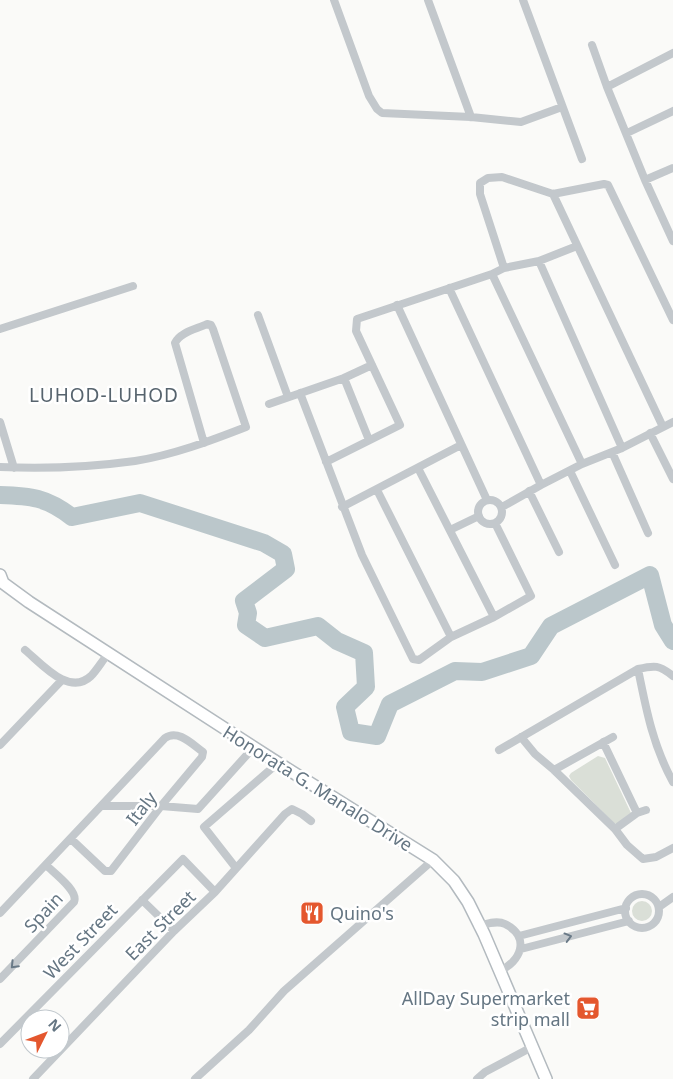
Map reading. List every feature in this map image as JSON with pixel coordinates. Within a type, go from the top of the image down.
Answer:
[{"type":"street","points":[[334,0],[369,96],[377,109],[382,112],[520,122],[562,107]]},
{"type":"street","points":[[428,0],[471,117]]},
{"type":"street","points":[[523,0],[582,159]]},
{"type":"street","points":[[592,45],[645,180],[671,230],[673,241]]},
{"type":"street","points":[[607,87],[673,53]]},
{"type":"street","points":[[627,134],[673,111]]},
{"type":"street","points":[[645,180],[673,168]]},
{"type":"street","points":[[504,268],[480,194],[480,183],[488,178],[502,177],[553,194],[604,184],[608,185],[673,320]]},
{"type":"street","points":[[553,194],[663,426]]},
{"type":"street","points":[[326,462],[400,425],[356,331],[357,319],[492,274],[504,268],[539,261],[578,246]]},
{"type":"street","points":[[539,261],[622,448]]},
{"type":"street","points":[[492,274],[582,464]]},
{"type":"street","points":[[0,329],[133,286]]},
{"type":"street","points":[[449,288],[541,485]]},
{"type":"street","points":[[397,305],[487,500]]},
{"type":"street","points":[[258,315],[288,397]]},
{"type":"street","points":[[0,467],[81,466],[136,461],[204,443],[246,427],[213,329],[211,325],[207,324],[181,335],[175,342],[204,443]]},
{"type":"street","points":[[269,404],[344,378],[372,366]]},
{"type":"street","points":[[344,378],[369,440]]},
{"type":"street","points":[[300,393],[342,507],[362,555],[413,658],[419,660],[452,637],[494,617],[531,596],[495,523]]},
{"type":"street","points":[[0,422],[14,468]]},
{"type":"street","points":[[502,507],[582,464],[622,448],[673,422]]},
{"type":"street","points":[[650,433],[673,479]]},
{"type":"street","points":[[342,507],[461,445]]},
{"type":"street","points":[[612,452],[648,533]]},
{"type":"street","points":[[418,468],[494,617]]},
{"type":"street","points":[[570,471],[614,565]]},
{"type":"street","points":[[376,490],[452,637]]},
{"type":"street","points":[[529,491],[560,552]]},
{"type":"street","points":[[487,500],[496,501],[502,507],[503,514],[495,523],[486,523],[479,516],[479,506],[487,500]]},
{"type":"street","points":[[450,530],[479,516]]},
{"type":"street","name":"Honorata G. Manalo Drive","points":[[1,580],[29,602],[108,654],[433,860],[454,881],[468,902],[478,926],[484,934],[546,1079]]},
{"type":"street","points":[[25,650],[62,680],[79,682],[91,676],[108,654]]},
{"type":"street","points":[[499,750],[638,669],[648,666],[659,666],[673,676]]},
{"type":"street","points":[[638,669],[650,727],[673,782]]},
{"type":"street","points":[[0,745],[62,680]]},
{"type":"street","name":"Italy","points":[[70,839],[105,871],[111,871],[202,757],[203,752],[178,735],[171,734],[165,738],[101,806]]},
{"type":"street","points":[[554,770],[612,736]]},
{"type":"street","points":[[521,738],[535,754],[615,829],[627,845],[643,859],[656,857],[673,848]]},
{"type":"street","points":[[603,742],[637,813]]},
{"type":"street","points":[[0,913],[101,806],[161,806],[198,809],[254,748]]},
{"type":"street","points":[[236,868],[204,828],[278,763]]},
{"type":"street","name":"East Street","points":[[33,1079],[174,931],[215,892],[289,811],[295,810],[312,822]]},
{"type":"street","points":[[615,829],[637,813],[646,810]]},
{"type":"street","name":"West Street","points":[[0,1044],[183,859],[215,892]]},
{"type":"street","points":[[195,1079],[249,1030],[284,991],[433,860]]},
{"type":"street","name":"Spain","points":[[0,978],[76,899],[71,889],[46,865]]},
{"type":"street","points":[[639,894],[649,895],[654,898],[659,907],[658,918],[650,926],[638,928],[629,921],[626,908],[630,899],[639,894]]},
{"type":"street","points":[[659,907],[673,897]]},
{"type":"street","points":[[142,900],[174,931]]},
{"type":"street","points":[[519,936],[626,908]]},
{"type":"street","points":[[521,949],[629,921]]},
{"type":"street","points":[[478,926],[493,923],[504,924],[519,936],[521,949],[514,961],[499,971]]},
{"type":"street","points":[[477,1079],[485,1072],[532,1047]]},
{"type":"shaded area","points":[[598,756],[605,758],[631,813],[617,824],[569,776]]},
{"type":"shaded area","points":[[638,901],[646,901],[652,907],[652,915],[646,921],[638,921],[632,915],[632,907]]},
{"type":"waterway","points":[[0,495],[38,499],[54,505],[72,517],[140,503],[264,543],[283,554],[286,569],[244,601],[248,613],[246,625],[265,638],[318,626],[337,641],[364,653],[366,687],[345,707],[351,732],[377,736],[390,704],[455,671],[482,672],[531,656],[551,626],[650,575],[663,625],[673,641]]},
{"type":"place","name":"Quino's","points":[[312,913]]},
{"type":"place","name":"AllDay Supermarket strip mall","points":[[588,1008]]},
{"type":"district","name":"LUHOD-LUHOD","points":[[104,395]]}]
